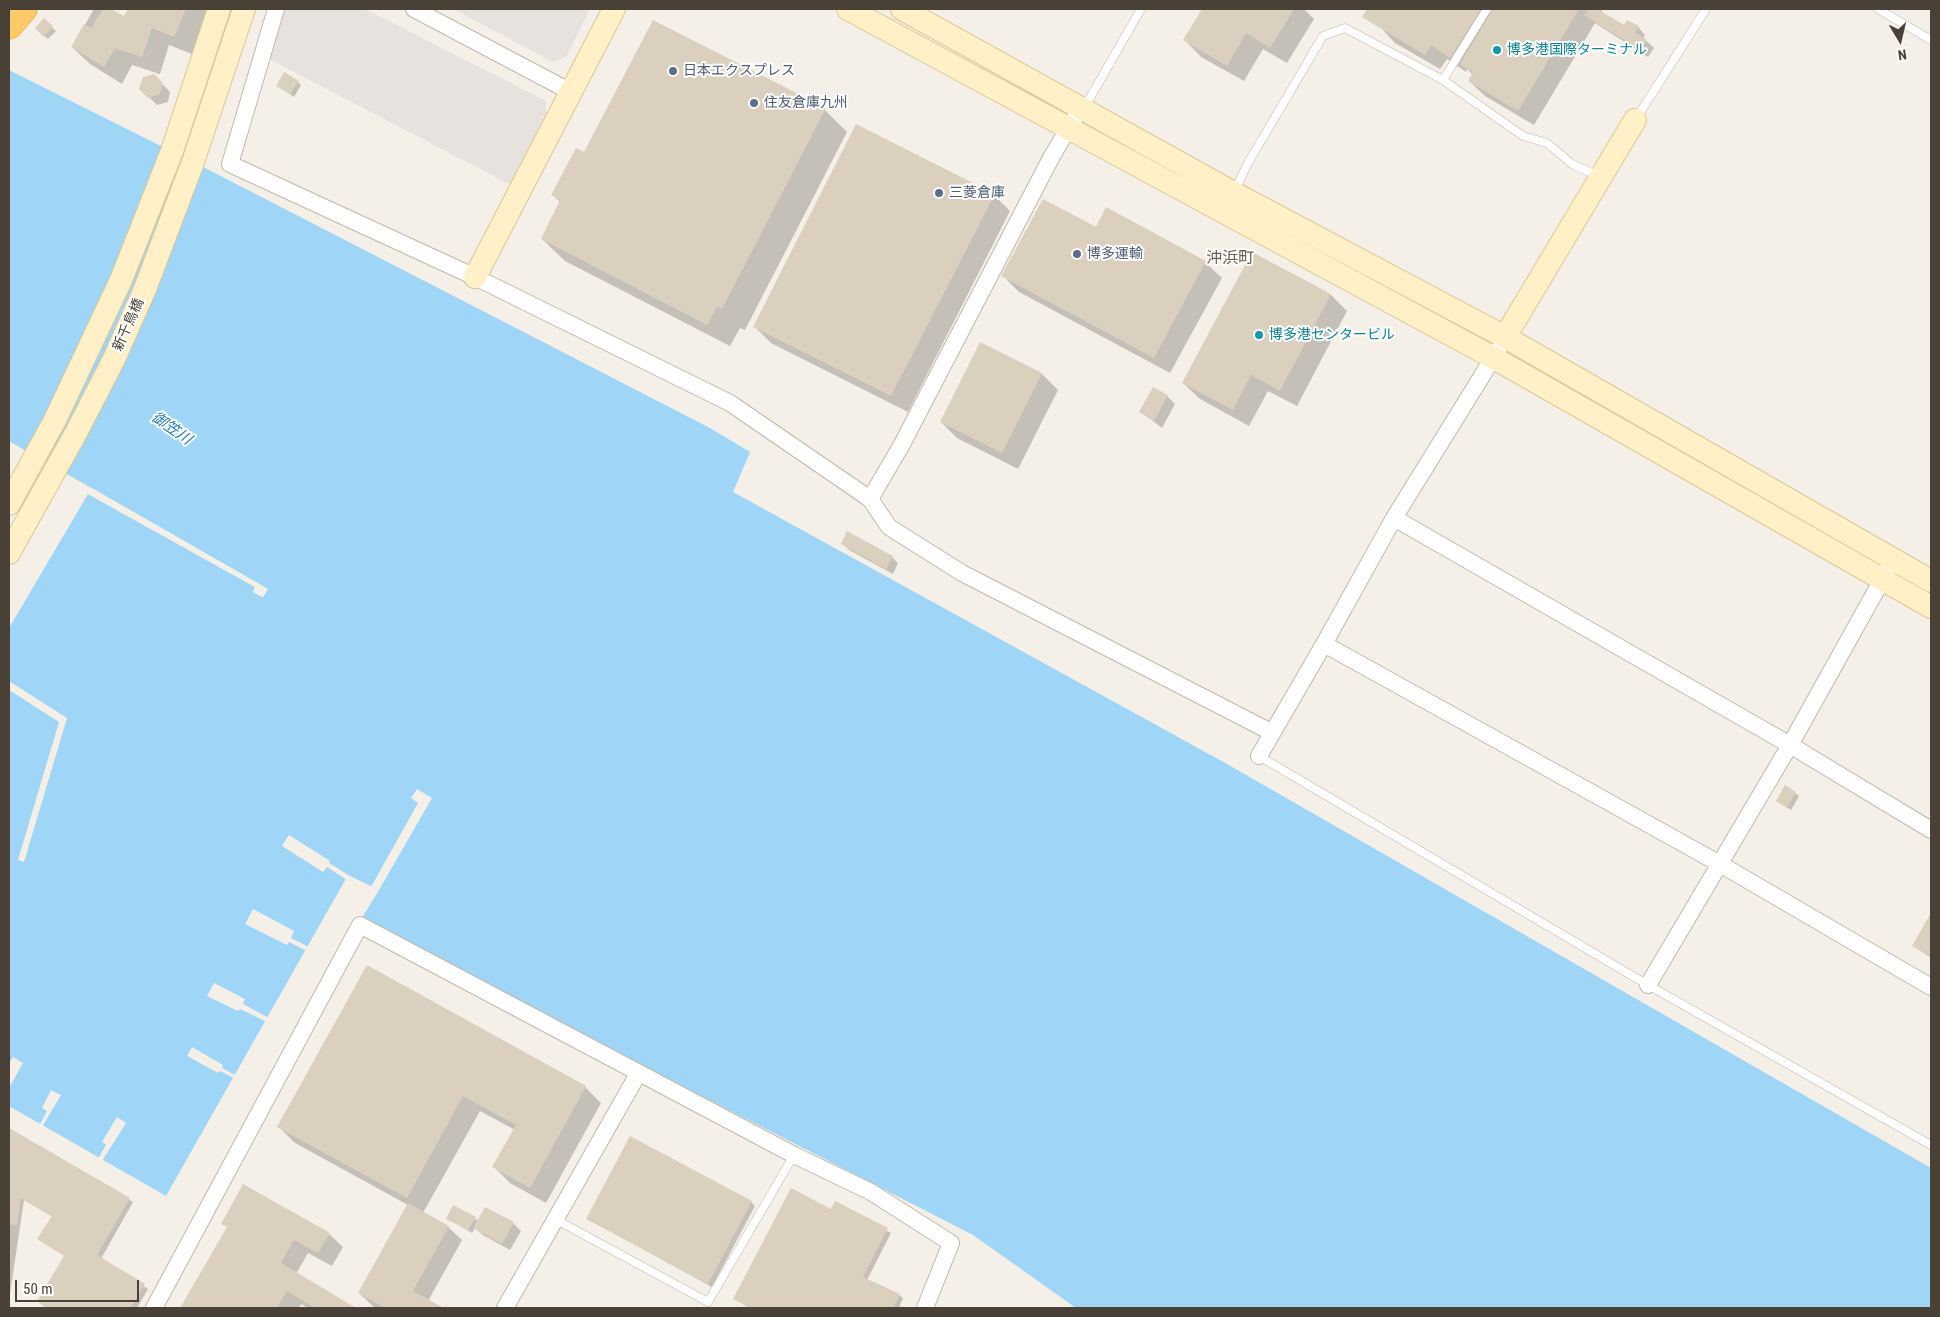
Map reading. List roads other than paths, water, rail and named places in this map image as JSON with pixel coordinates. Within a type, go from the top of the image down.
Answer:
[{"type":"highway","points":[[9,19],[18,9]]},
{"type":"highway","points":[[9,25],[23,9]]},
{"type":"street","name":"新千鳥橋","points":[[9,504],[68,395],[121,280],[172,151],[219,9]]},
{"type":"street","name":"新千鳥橋","points":[[9,553],[77,431],[114,358],[167,233],[221,83],[244,9]]},
{"type":"street","points":[[276,9],[230,164],[475,277],[730,403],[870,499],[889,527],[962,573],[1272,732]]},
{"type":"street","points":[[414,9],[571,92]]},
{"type":"street","points":[[475,277],[614,9]]},
{"type":"street","points":[[848,9],[1067,128],[1228,202],[1505,337],[1931,581]]},
{"type":"street","points":[[902,9],[1084,108],[1228,202],[1494,358],[1931,607]]},
{"type":"street","points":[[870,499],[902,446],[1067,128],[1084,108]]},
{"type":"street","points":[[1259,756],[1394,518],[1494,358],[1635,120]]},
{"type":"street","points":[[1394,518],[1790,745],[1931,830]]},
{"type":"street","points":[[1648,985],[1790,745],[1894,560]]},
{"type":"street","points":[[1324,644],[1720,864],[1931,987]]},
{"type":"street","points":[[154,1308],[360,926],[638,1074],[794,1155],[871,1192],[951,1243],[924,1308]]},
{"type":"street","points":[[505,1308],[638,1074]]},
{"type":"lane","points":[[1084,108],[1141,9]]},
{"type":"lane","points":[[1443,80],[1487,9]]},
{"type":"lane","points":[[1635,120],[1706,9]]},
{"type":"lane","points":[[1878,9],[1931,40]]},
{"type":"lane","points":[[1228,202],[1248,162],[1323,36],[1345,28],[1443,80],[1523,136],[1547,143],[1572,164],[1601,177]]},
{"type":"lane","points":[[1259,756],[1648,985],[1931,1145]]},
{"type":"lane","points":[[555,1219],[708,1302],[794,1155]]},
{"type":"water","name":"御笠川","points":[[9,70],[211,171],[710,428],[750,452],[733,492],[1227,764],[1931,1168],[1931,1308],[1076,1308],[973,1235],[596,1042],[362,918],[379,890],[348,875],[166,1196],[9,1106],[9,628],[88,494],[255,587],[253,592],[262,597],[268,589],[9,441]]},
{"type":"place","name":"博多港国際ターミナル","points":[[1497,50]]},
{"type":"place","name":"日本エクスプレス","points":[[673,71]]},
{"type":"place","name":"住友倉庫九州","points":[[754,103]]},
{"type":"place","name":"三菱倉庫","points":[[939,193]]},
{"type":"place","name":"博多運輸","points":[[1077,254]]},
{"type":"place","name":"博多港センタービル","points":[[1259,335]]},
{"type":"district","name":"沖浜町","points":[[1230,259]]}]
